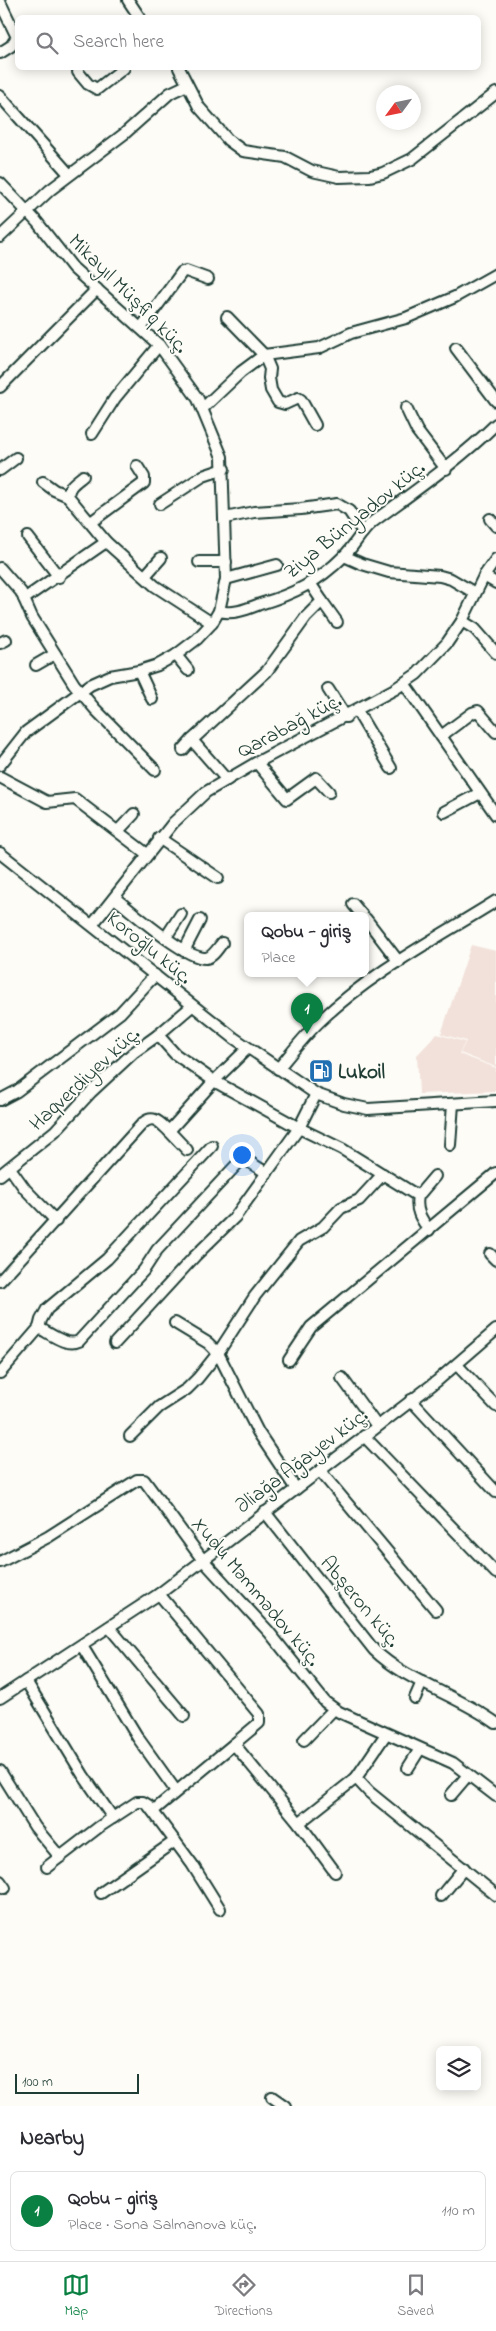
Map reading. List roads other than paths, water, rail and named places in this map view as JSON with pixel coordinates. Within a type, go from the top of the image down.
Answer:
[{"type":"street","points":[[128,0],[138,15]]},
{"type":"street","points":[[0,2],[15,33]]},
{"type":"street","points":[[0,53],[11,46],[15,40]]},
{"type":"street","points":[[78,72],[88,84],[96,89],[121,70]]},
{"type":"street","points":[[180,70],[200,107],[236,147],[249,153],[284,157],[312,171],[339,177],[370,176],[398,167],[412,159],[496,93]]},
{"type":"street","points":[[0,237],[69,174],[124,134],[170,93],[187,85]]},
{"type":"street","points":[[0,96],[69,174]]},
{"type":"street","name":"Mikayıl Müşfiq küç.","points":[[0,183],[46,232],[62,256],[141,328],[171,359],[203,408],[220,449],[224,469],[226,562],[226,579],[219,611],[212,623],[197,638],[176,655],[158,665],[139,671],[110,676],[80,692],[26,732],[0,765]]},
{"type":"street","points":[[141,328],[182,272],[186,271],[208,280]]},
{"type":"street","points":[[203,408],[216,398],[241,372],[264,355],[319,348],[351,333],[406,318],[455,297],[495,276]]},
{"type":"street","points":[[0,387],[97,289]]},
{"type":"street","points":[[227,317],[264,355],[270,369],[268,378],[271,390],[278,402],[285,404],[298,398],[315,425]]},
{"type":"street","points":[[92,434],[115,398],[158,345]]},
{"type":"street","points":[[456,348],[496,401]]},
{"type":"street","points":[[406,408],[418,431],[446,469]]},
{"type":"street","name":"Ziya Bünyadov küç.","points":[[219,611],[231,613],[297,592],[344,556],[363,532],[446,469],[496,424]]},
{"type":"street","points":[[0,470],[16,458]]},
{"type":"street","points":[[91,522],[144,483],[144,477],[137,466]]},
{"type":"street","points":[[160,504],[203,476],[224,469]]},
{"type":"street","points":[[68,496],[68,490],[72,484],[83,476]]},
{"type":"street","points":[[43,482],[54,490],[68,496],[106,542],[164,592],[212,623]]},
{"type":"street","points":[[225,518],[254,512],[302,509],[337,504],[349,511],[363,532]]},
{"type":"street","points":[[28,536],[58,577]]},
{"type":"street","points":[[24,599],[106,542]]},
{"type":"street","points":[[344,556],[388,572],[440,576],[475,593]]},
{"type":"street","points":[[145,576],[161,558]]},
{"type":"street","name":"Qarabağ küç.","points":[[92,924],[115,898],[159,838],[189,806],[206,792],[346,717],[404,683],[433,660],[462,621],[484,576],[496,558]]},
{"type":"street","points":[[198,562],[226,562]]},
{"type":"street","points":[[226,579],[277,565]]},
{"type":"street","points":[[0,568],[24,599],[32,617],[80,692],[155,770]]},
{"type":"street","points":[[484,576],[496,583]]},
{"type":"street","points":[[310,583],[337,622]]},
{"type":"street","points":[[183,750],[267,671],[306,617],[322,601]]},
{"type":"street","points":[[462,621],[475,629],[496,653]]},
{"type":"street","points":[[36,665],[55,654]]},
{"type":"street","points":[[176,655],[188,670]]},
{"type":"street","points":[[139,671],[152,699]]},
{"type":"street","points":[[404,683],[496,815]]},
{"type":"street","points":[[328,689],[346,717]]},
{"type":"street","points":[[357,710],[391,768]]},
{"type":"street","points":[[441,736],[474,711],[482,713],[496,732]]},
{"type":"street","points":[[192,740],[226,780]]},
{"type":"street","points":[[257,763],[287,799],[316,778],[329,792]]},
{"type":"street","points":[[0,777],[47,802],[75,799],[147,854]]},
{"type":"street","points":[[444,812],[480,793]]},
{"type":"street","points":[[118,831],[134,814]]},
{"type":"street","points":[[159,838],[218,878]]},
{"type":"street","name":"Koroğlu küç.","points":[[0,853],[92,924],[192,1006],[248,1048],[316,1094],[344,1104],[368,1109],[496,1101]]},
{"type":"street","points":[[115,898],[184,951],[207,958],[211,956],[222,942]]},
{"type":"street","points":[[278,1069],[307,1034],[339,1004],[399,962],[496,901]]},
{"type":"street","points":[[354,904],[360,912]]},
{"type":"street","points":[[166,937],[181,914]]},
{"type":"street","points":[[184,951],[200,920]]},
{"type":"street","points":[[369,924],[399,962]]},
{"type":"street","points":[[0,1100],[17,1091],[120,1013],[155,975]]},
{"type":"street","name":"Haqverdiyev küç.","points":[[0,1175],[55,1131],[91,1092],[133,1052],[158,1035],[192,1006]]},
{"type":"street","points":[[158,1035],[175,1054],[214,1081],[299,1128],[342,1148],[418,1196]]},
{"type":"street","points":[[169,1131],[214,1081],[248,1048]]},
{"type":"street","points":[[115,1342],[195,1256],[235,1217],[299,1128],[316,1094]]},
{"type":"street","points":[[450,1145],[453,1104]]},
{"type":"street","points":[[0,1281],[143,1123],[155,1119],[186,1150]]},
{"type":"street","points":[[0,1373],[40,1328],[41,1320],[47,1309],[107,1259],[212,1146]]},
{"type":"street","points":[[40,1328],[62,1341],[74,1343],[79,1341],[134,1282],[157,1250],[236,1164],[241,1160],[246,1160],[267,1173]]},
{"type":"street","points":[[10,1168],[25,1189],[56,1221]]},
{"type":"street","points":[[289,1360],[311,1326],[496,1173]]},
{"type":"street","points":[[130,1436],[159,1407],[187,1389],[218,1353],[254,1296],[299,1241],[323,1228],[341,1208],[359,1200],[383,1174]]},
{"type":"street","points":[[429,1230],[420,1217],[417,1203],[418,1196],[435,1176]]},
{"type":"street","points":[[175,1323],[208,1343],[218,1353],[258,1432],[296,1489]]},
{"type":"street","name":"Əliağa Ağayev küç.","points":[[0,1698],[159,1594],[202,1559],[457,1365],[496,1330]]},
{"type":"street","points":[[457,1365],[496,1406]]},
{"type":"street","points":[[342,1378],[377,1426]]},
{"type":"street","points":[[411,1400],[496,1492]]},
{"type":"street","points":[[364,1436],[496,1573]]},
{"type":"street","points":[[320,1471],[436,1610]]},
{"type":"street","name":"Xudu Məmmədov küç.","points":[[0,1562],[48,1537],[140,1480],[148,1484],[202,1559],[269,1632],[325,1702],[334,1709],[386,1734],[453,1763],[496,1796]]},
{"type":"street","name":"Abşeron küç.","points":[[265,1512],[374,1650],[392,1666],[454,1697],[496,1723]]},
{"type":"street","points":[[153,1811],[259,1723],[259,1714],[159,1594]]},
{"type":"street","points":[[109,1627],[184,1716]]},
{"type":"street","points":[[82,1646],[138,1738],[176,1791]]},
{"type":"street","points":[[26,1681],[83,1775],[113,1818]]},
{"type":"street","points":[[415,1698],[422,1682]]},
{"type":"street","points":[[304,1740],[334,1709]]},
{"type":"street","points":[[300,1823],[356,1778],[386,1734]]},
{"type":"street","points":[[234,1744],[300,1823],[335,1872]]},
{"type":"street","points":[[408,1768],[420,1749]]},
{"type":"street","points":[[0,1771],[35,1827],[60,1857]]},
{"type":"street","points":[[450,1796],[468,1775]]},
{"type":"street","points":[[356,1778],[370,1792],[496,1895]]},
{"type":"street","points":[[47,1867],[136,1802],[143,1802],[153,1811],[175,1841],[202,1879],[220,1909]]},
{"type":"street","points":[[101,1892],[175,1841]]},
{"type":"street","points":[[441,1896],[464,1868]]},
{"type":"street","points":[[272,2097],[285,2106]]},
{"type":"place","name":"Qobu - giriş","points":[[307,1034]]},
{"type":"place","name":"Lukoil","points":[[321,1071]]}]
